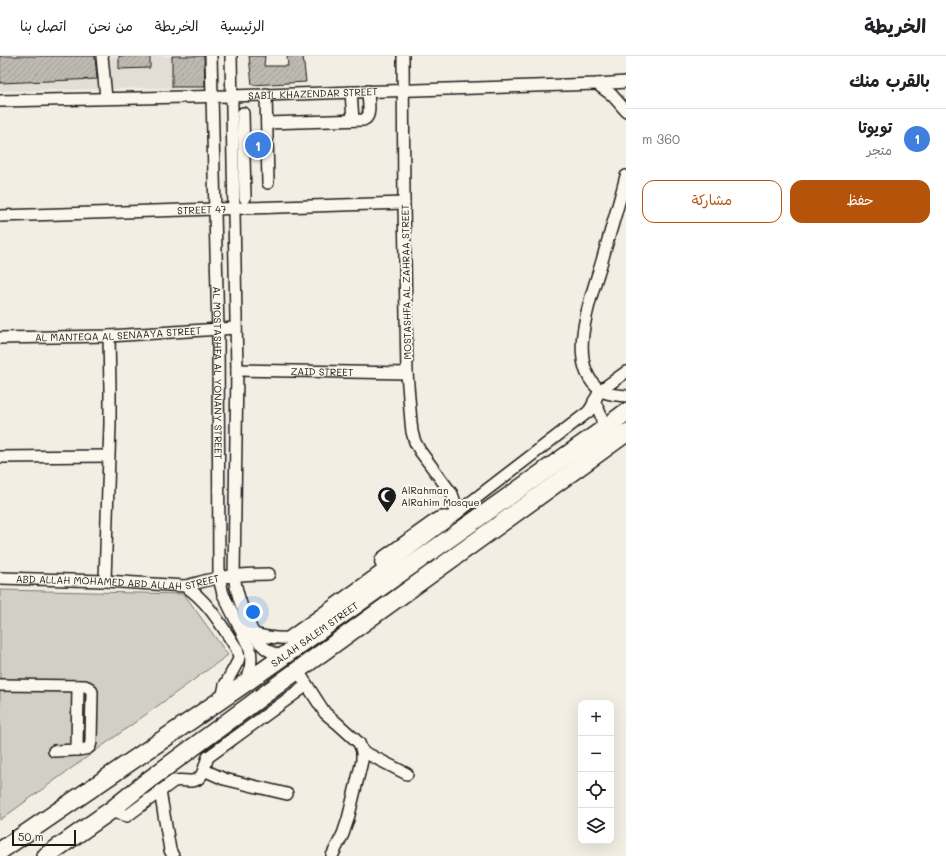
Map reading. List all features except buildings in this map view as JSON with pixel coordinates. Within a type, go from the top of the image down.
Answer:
[{"type":"highway","name":"SALAH SALEM STREET","points":[[0,851],[247,682],[626,412]]},
{"type":"highway","name":"SALAH SALEM STREET","points":[[46,856],[110,811],[171,764],[204,750],[297,672],[626,433]]},
{"type":"street","points":[[102,56],[106,98]]},
{"type":"street","name":"AL MOSTASHFA AL YONANY STREET","points":[[210,56],[218,330],[219,578],[223,594],[250,649],[252,666],[247,682]]},
{"type":"street","name":"AL MOSTASHFA AL YONANY STREET","points":[[231,56],[236,328],[234,576],[239,601],[256,638],[268,650],[282,657]]},
{"type":"street","name":"MOSTASHFA AL ZAHRAA STREET","points":[[403,56],[404,203],[408,373],[412,432],[420,451],[455,500],[455,512],[451,518]]},
{"type":"street","name":"SABIL KHAZENDAR STREET","points":[[0,101],[231,96],[626,82]]},
{"type":"street","points":[[597,84],[612,95],[626,111]]},
{"type":"street","points":[[267,123],[363,120],[369,113],[368,91]]},
{"type":"street","points":[[351,92],[352,120]]},
{"type":"street","points":[[266,94],[268,183]]},
{"type":"street","points":[[243,113],[245,198]]},
{"type":"street","points":[[233,156],[244,156]]},
{"type":"street","points":[[626,176],[622,205],[588,308],[582,339],[582,355],[585,371],[593,384],[600,390],[610,394],[626,396]]},
{"type":"street","name":"STREET 47","points":[[0,216],[404,203]]},
{"type":"street","name":"AL MANTEQA AL SENAAYA STREET","points":[[0,338],[109,336],[236,328]]},
{"type":"street","points":[[105,581],[110,390],[109,336]]},
{"type":"street","name":"ZAID STREET","points":[[236,370],[408,373]]},
{"type":"street","points":[[254,634],[268,638],[288,638],[384,569],[588,412],[600,390],[626,372]]},
{"type":"street","points":[[594,401],[603,424],[601,431]]},
{"type":"street","points":[[0,457],[108,456]]},
{"type":"street","points":[[452,494],[463,498],[474,497],[480,494]]},
{"type":"street","name":"ABD ALLAH MOHAMED ABD ALLAH STREET","points":[[0,578],[105,581],[185,586],[219,578],[269,574]]},
{"type":"street","points":[[185,586],[207,604],[237,649],[239,657],[238,661],[225,685],[222,699]]},
{"type":"street","points":[[297,672],[325,713],[359,743],[362,751],[362,761],[350,814],[343,834],[332,856]]},
{"type":"street","points":[[297,672],[297,693]]},
{"type":"street","points":[[297,672],[338,723]]},
{"type":"street","points":[[0,685],[78,686],[88,687],[91,689],[90,746],[86,749],[54,751]]},
{"type":"street","points":[[110,811],[127,816],[174,781],[194,781],[200,778],[206,762],[204,750],[297,693],[307,685]]},
{"type":"street","points":[[362,751],[407,774]]},
{"type":"street","points":[[171,764],[182,780]]},
{"type":"street","points":[[204,770],[224,779],[287,794]]},
{"type":"street","points":[[160,791],[170,850],[173,856]]},
{"type":"shaded area","points":[[0,56],[200,56],[202,87],[0,91]]},
{"type":"shaded area","points":[[0,590],[184,594],[228,655],[0,820]]},
{"type":"place","name":"تويوتا","points":[[258,145]]},
{"type":"place","name":"AlRahman AlRahim Mosque","points":[[387,513]]}]
